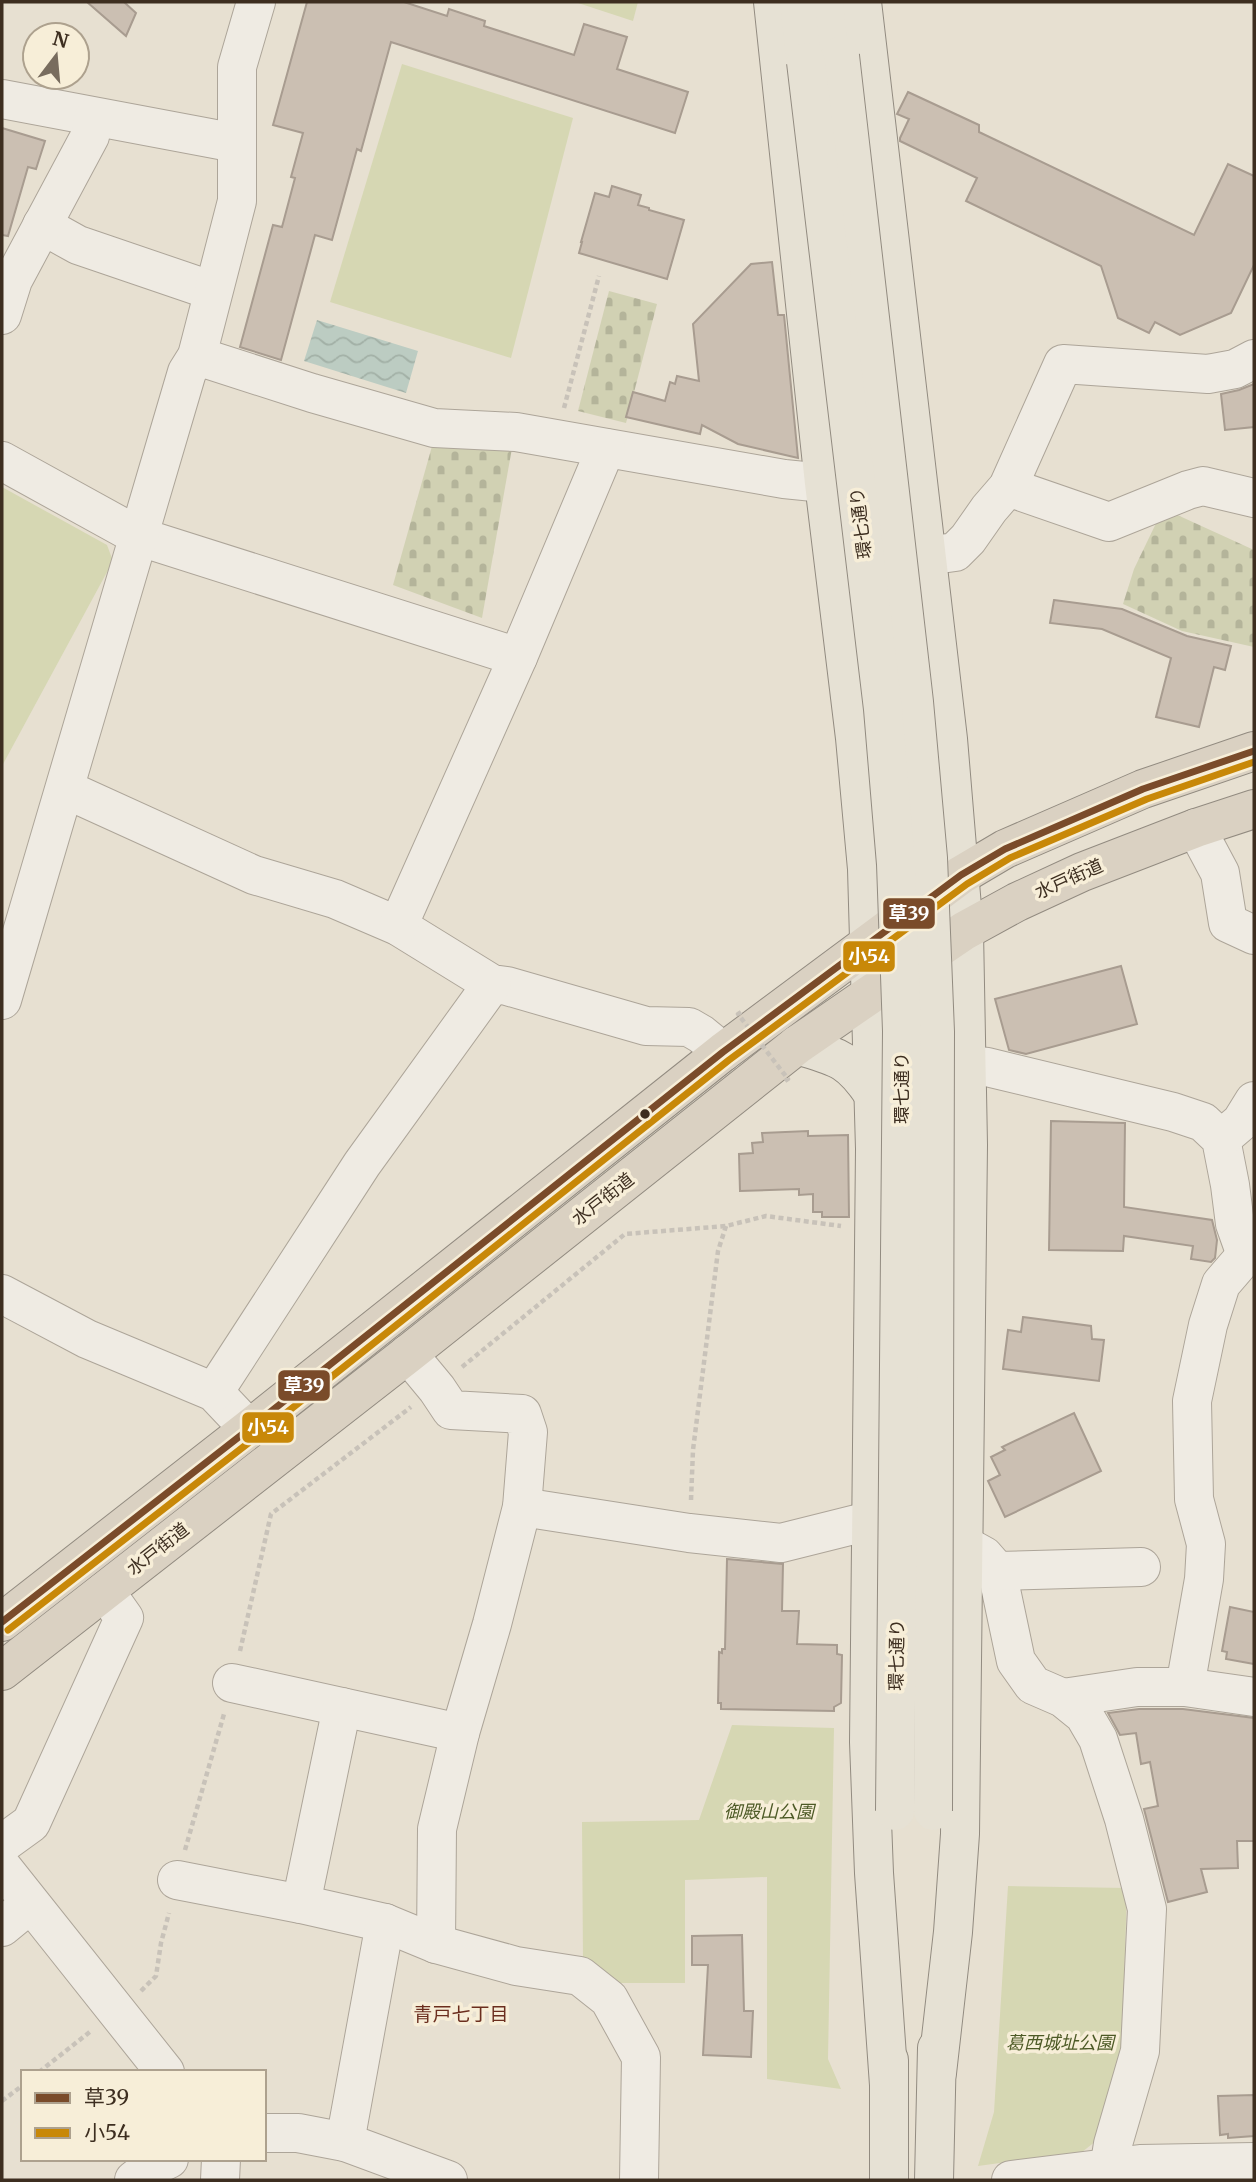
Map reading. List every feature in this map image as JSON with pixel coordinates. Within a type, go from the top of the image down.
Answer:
[{"type":"highway","points":[[2,1622],[723,1052],[961,876],[1005,849],[1143,789],[1254,751]]},
{"type":"highway","name":"水戸街道","points":[[2,1671],[408,1354],[791,1063],[871,994],[964,931],[1017,902],[1082,872],[1196,828],[1250,814]]},
{"type":"main road","points":[[773,2],[824,483],[855,738],[867,869],[875,1149],[869,1742],[874,1873],[889,2085]]},
{"type":"main road","name":"環七通り","points":[[799,2],[823,59],[914,702],[928,858],[935,1032],[933,1811],[937,2073],[933,2180]]},
{"type":"main road","name":"環七通り","points":[[834,2],[823,59],[896,864],[902,1044],[889,2180]]},
{"type":"main road","points":[[862,2],[948,739],[964,931],[968,1145],[960,1834],[953,1932],[937,2073]]},
{"type":"main road","points":[[855,738],[867,771],[875,781],[927,779],[935,771],[948,739]]},
{"type":"main road","points":[[791,1063],[846,1062],[858,1072],[873,1094]]},
{"type":"main road","points":[[875,1149],[887,1130],[902,1124],[941,1124],[968,1145]]},
{"type":"street","points":[[2,1000],[187,372],[197,356],[237,201],[237,67],[256,2]]},
{"type":"street","points":[[2,99],[236,143]]},
{"type":"street","points":[[2,315],[13,280],[90,136],[94,117]]},
{"type":"street","points":[[41,225],[78,244],[213,291]]},
{"type":"street","points":[[197,356],[434,428],[516,432],[784,480],[824,483]]},
{"type":"street","points":[[926,556],[955,552],[998,498],[1063,364],[1208,374],[1236,369],[1254,359]]},
{"type":"street","points":[[398,926],[518,657],[606,448]]},
{"type":"street","points":[[2,461],[140,537],[518,657]]},
{"type":"street","points":[[998,498],[1110,522],[1203,486],[1254,498]]},
{"type":"street","points":[[65,789],[254,875],[335,899],[398,926],[492,984],[646,1026],[689,1027],[723,1052]]},
{"type":"street","points":[[1196,828],[1220,873],[1228,923],[1254,935]]},
{"type":"street","points":[[214,1392],[362,1164],[492,984]]},
{"type":"street","points":[[968,1065],[1173,1112],[1203,1122],[1221,1139],[1235,1224],[1250,1254],[1221,1284],[1208,1325],[1192,1401],[1194,1499],[1206,1544],[1204,1579],[1185,1688]]},
{"type":"street","points":[[1221,1139],[1241,1122],[1254,1101]]},
{"type":"street","points":[[2,1294],[87,1339],[214,1392],[249,1429]]},
{"type":"street","points":[[408,1354],[451,1410],[522,1414],[528,1432],[522,1507],[492,1625],[460,1733],[437,1829],[436,1944]]},
{"type":"street","points":[[522,1507],[690,1533],[781,1543],[873,1520]]},
{"type":"street","points":[[964,1545],[984,1556],[997,1571],[1016,1661],[1033,1685],[1063,1698],[1084,1715],[1098,1739],[1124,1819],[1147,1909],[1140,2051],[1113,2144],[1110,2175]]},
{"type":"street","points":[[997,1571],[1141,1567]]},
{"type":"street","points":[[2,1844],[31,1823],[124,1618],[105,1591]]},
{"type":"street","points":[[232,1683],[460,1733]]},
{"type":"street","points":[[1063,1698],[1138,1687],[1185,1688],[1254,1697]]},
{"type":"street","points":[[301,1904],[342,1707]]},
{"type":"street","points":[[2,1867],[16,1916],[118,2012],[163,2070]]},
{"type":"street","points":[[177,1880],[385,1923],[436,1944],[516,1966],[580,1976],[609,1999],[641,2057],[639,2180]]},
{"type":"street","points":[[345,2142],[385,1923]]},
{"type":"street","points":[[266,2133],[298,2133],[345,2142],[448,2180]]},
{"type":"street","points":[[134,2180],[165,2161]]},
{"type":"street","points":[[220,2180],[221,2161]]},
{"type":"street","points":[[1011,2180],[1110,2175],[1140,2164],[1254,2162]]},
{"type":"path","points":[[556,439],[599,276]]},
{"type":"path","points":[[741,1012],[738,1014],[788,1079],[791,1063]]},
{"type":"path","points":[[42,2070],[118,2012],[156,1976],[161,1943],[232,1683],[271,1514],[437,1389],[625,1234],[726,1226],[766,1216],[853,1227]]},
{"type":"path","points":[[690,1533],[693,1450],[718,1251],[726,1226]]},
{"type":"path","points":[[2,2101],[21,2087]]},
{"type":"green space","points":[[575,2],[638,2],[633,21]]},
{"type":"green space","points":[[402,64],[573,118],[511,358],[330,302]]},
{"type":"green space","points":[[609,291],[657,304],[626,423],[578,411]]},
{"type":"green space","points":[[434,439],[512,448],[482,618],[393,585]]},
{"type":"green space","points":[[2,487],[107,545],[113,561],[2,766]]},
{"type":"green space","points":[[1173,513],[1254,550],[1254,647],[1182,631],[1123,604],[1134,569],[1160,515]]},
{"type":"green space","name":"御殿山公園","points":[[732,1725],[834,1728],[828,2059],[841,2089],[767,2079],[767,1877],[685,1880],[685,1983],[614,1983],[583,1962],[582,1822],[699,1820]]},
{"type":"green space","name":"葛西城址公園","points":[[1008,1886],[1127,1888],[1122,2051],[1096,2141],[1082,2152],[978,2166],[994,2112]]},
{"type":"water","points":[[317,320],[418,351],[406,393],[304,361]]},
{"type":"building","points":[[87,2],[124,2],[136,13],[126,36]]},
{"type":"building","points":[[307,2],[404,2],[447,16],[449,9],[485,21],[484,26],[574,55],[584,24],[627,37],[617,69],[688,92],[675,133],[391,42],[361,151],[357,149],[332,240],[315,235],[281,360],[240,347],[273,225],[282,227],[295,178],[291,177],[303,133],[273,125]]},
{"type":"building","points":[[908,92],[979,125],[979,132],[1194,235],[1228,164],[1254,176],[1254,265],[1231,313],[1180,335],[1155,322],[1149,333],[1118,318],[1101,266],[966,201],[977,178],[900,141],[909,119],[897,114]]},
{"type":"building","points":[[2,128],[45,141],[36,169],[28,167],[8,236],[2,235]]},
{"type":"building","points":[[612,186],[641,195],[638,205],[684,220],[667,279],[579,253],[595,193],[609,197]]},
{"type":"building","points":[[772,262],[778,315],[784,315],[798,458],[738,444],[702,425],[700,434],[626,417],[633,392],[665,401],[670,382],[675,384],[677,376],[699,381],[693,324],[751,264]]},
{"type":"building","points":[[1254,384],[1254,427],[1225,430],[1221,394]]},
{"type":"building","points":[[1054,600],[1122,609],[1187,636],[1231,646],[1225,670],[1214,667],[1199,727],[1156,717],[1171,658],[1102,629],[1050,623]]},
{"type":"building","points":[[1121,966],[1137,1024],[1026,1054],[1009,1050],[995,999]]},
{"type":"building","points":[[1051,1121],[1125,1123],[1124,1207],[1212,1220],[1217,1240],[1215,1258],[1211,1262],[1191,1259],[1193,1246],[1124,1236],[1123,1251],[1049,1250]]},
{"type":"building","points":[[808,1131],[808,1136],[848,1135],[849,1217],[822,1217],[822,1212],[813,1212],[813,1194],[799,1195],[799,1189],[740,1191],[739,1154],[753,1153],[752,1143],[763,1142],[762,1133]]},
{"type":"building","points":[[1023,1317],[1091,1326],[1092,1339],[1104,1340],[1099,1381],[1003,1369],[1008,1330],[1021,1332]]},
{"type":"building","points":[[1074,1413],[1101,1471],[1005,1517],[988,1481],[1000,1475],[991,1457],[1005,1450],[1002,1447]]},
{"type":"building","points":[[727,1559],[783,1564],[782,1611],[799,1611],[797,1644],[837,1645],[837,1654],[842,1655],[841,1703],[834,1707],[834,1711],[721,1709],[721,1703],[718,1703],[719,1652],[722,1653],[722,1649],[725,1649]]},
{"type":"building","points":[[1230,1607],[1254,1612],[1254,1664],[1226,1659],[1227,1652],[1222,1651]]},
{"type":"building","points":[[1139,1709],[1183,1709],[1254,1718],[1254,1841],[1237,1841],[1238,1868],[1201,1869],[1207,1892],[1168,1902],[1144,1809],[1158,1806],[1150,1762],[1141,1764],[1136,1733],[1120,1735],[1108,1713]]},
{"type":"building","points":[[742,1935],[744,2011],[753,2011],[751,2057],[703,2055],[708,1965],[692,1965],[692,1936]]},
{"type":"building","points":[[1254,2095],[1254,2136],[1228,2138],[1228,2134],[1220,2135],[1218,2096]]},
{"type":"transit line","name":"草39","points":[[2,1622],[723,1052],[961,875],[1005,849],[1143,789],[1254,751]]},
{"type":"transit line","name":"小54","points":[[8,1630],[256,1437],[729,1060],[967,884],[1010,858],[1147,799],[1254,762]]},
{"type":"district","name":"青戸七丁目","points":[[461,2014]]}]
